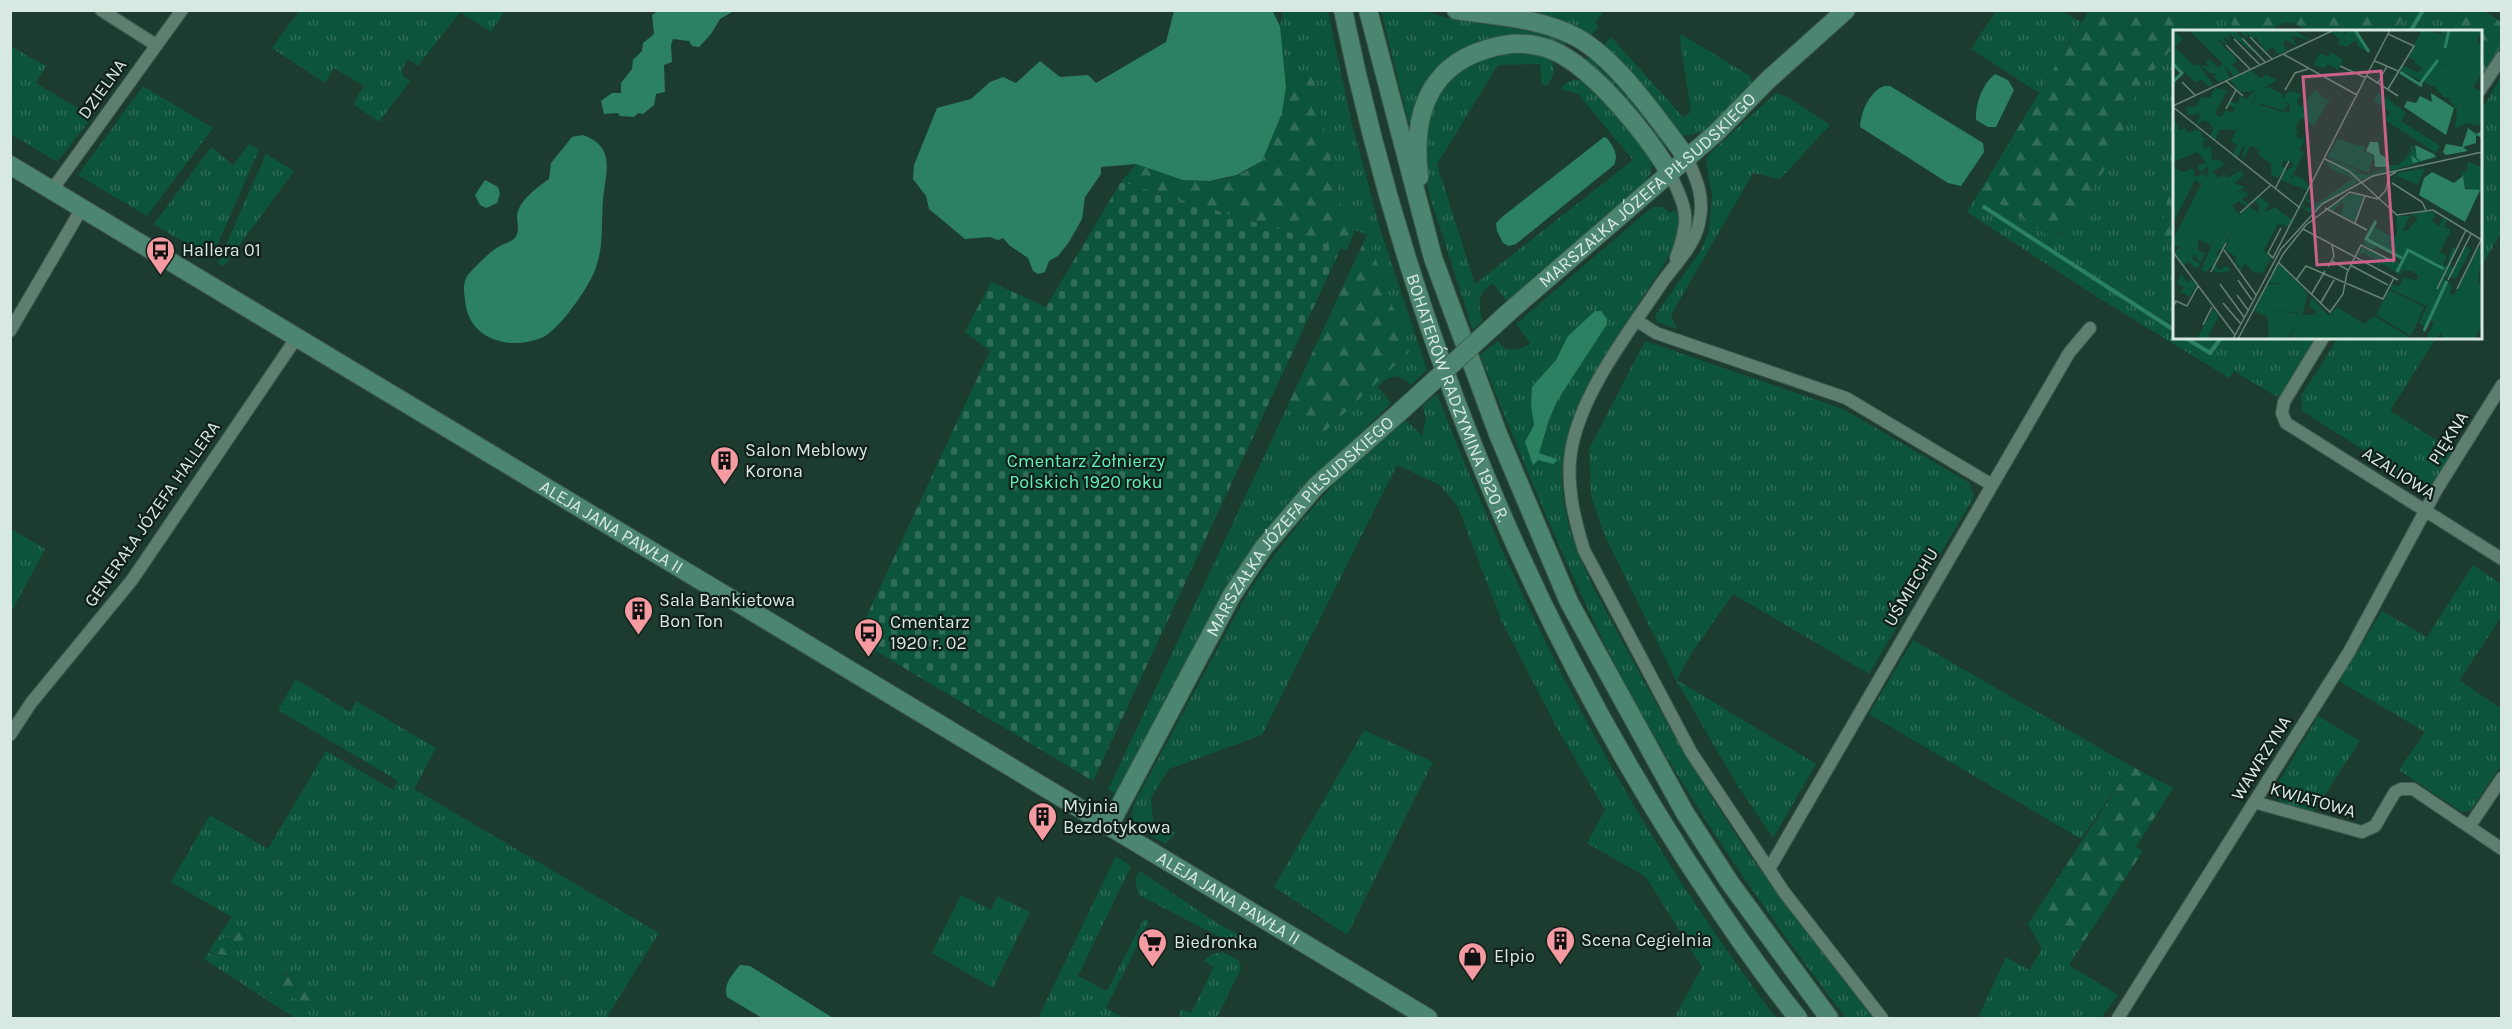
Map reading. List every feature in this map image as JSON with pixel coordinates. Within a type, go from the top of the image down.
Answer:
[{"type":"main road","name":"BOHATERÓW RADZYMINA 1920 R.","points":[[1343,10],[1388,200],[1450,386],[1532,582],[1593,703],[1671,836],[1768,982]]},
{"type":"main road","name":"BOHATERÓW RADZYMINA 1920 R.","points":[[1368,10],[1373,38],[1433,258],[1498,434],[1569,602],[1685,813],[1730,883],[1829,1018]]},
{"type":"main road","points":[[1456,10],[1520,19],[1549,26],[1577,37],[1603,57],[1631,87],[1687,158]]},
{"type":"main road","name":"MARSZAŁKA JÓZEFA PIŁSUDSKIEGO","points":[[1109,826],[1232,595],[1264,547],[1317,486],[1510,311],[1716,133],[1768,80],[1846,10]]},
{"type":"main road","points":[[1433,258],[1418,165],[1419,121],[1436,83],[1452,66],[1473,53],[1500,45],[1534,45],[1555,51],[1569,59],[1589,75],[1618,106],[1657,152],[1670,173]]},
{"type":"main road","name":"ALEJA JANA PAWŁA II","points":[[10,165],[1428,1018]]},
{"type":"main road","points":[[1768,982],[1789,1018]]},
{"type":"main road","points":[[1768,982],[1798,1018]]},
{"type":"street","points":[[101,10],[156,45]]},
{"type":"street","name":"DZIELNA","points":[[52,190],[182,10]]},
{"type":"street","points":[[2482,88],[2502,57]]},
{"type":"street","points":[[1687,158],[1700,187],[1701,213],[1693,242],[1672,267],[1598,382],[1575,436],[1570,465],[1574,516],[1584,550],[1691,752],[1769,869],[1882,1018]]},
{"type":"street","points":[[1670,173],[1682,199],[1687,224],[1672,267]]},
{"type":"street","points":[[10,331],[82,208]]},
{"type":"street","points":[[1637,321],[1656,333],[1846,398],[1992,485]]},
{"type":"street","name":"UŚMIECHU","points":[[1769,869],[2069,353],[2090,328]]},
{"type":"street","name":"GENERAŁA JÓZEFA HALLERA","points":[[10,735],[31,703],[132,580],[297,337]]},
{"type":"street","name":"AZALIOWA","points":[[2322,339],[2284,402],[2282,413],[2286,423],[2502,559]]},
{"type":"street","name":"PIĘKNA","points":[[2425,511],[2502,385]]},
{"type":"street","name":"WAWRZYNA","points":[[2118,1018],[2349,652],[2425,511]]},
{"type":"street","points":[[2469,827],[2502,778]]},
{"type":"street","name":"KWIATOWA","points":[[2254,802],[2362,832],[2375,825],[2396,792],[2408,788],[2413,789],[2502,849]]},
{"type":"green space","points":[[2089,10],[2208,11],[2188,30],[2173,30],[2173,47],[2138,89],[2114,155],[2066,229],[2052,238],[1980,191]]},
{"type":"green space","points":[[2235,10],[2407,11],[2395,30],[2306,30],[2293,23],[2284,23],[2274,30],[2231,30],[2232,13]]},
{"type":"green space","points":[[299,11],[505,11],[491,32],[460,12],[418,66],[408,59],[401,70],[403,76],[410,81],[379,122],[353,104],[364,86],[334,68],[325,83],[272,48]]},
{"type":"green space","points":[[1283,11],[1328,11],[1351,120],[1381,232],[1427,370],[1411,385],[1402,378],[1390,377],[1378,387],[1391,403],[1289,503],[1242,565],[1116,794],[1108,790],[1288,405],[1319,436],[1368,235],[1355,230],[1343,214],[1313,77],[1285,77],[1280,26]]},
{"type":"green space","points":[[1381,11],[1424,11],[1451,19],[1537,32],[1566,43],[1563,49],[1490,39],[1467,46],[1446,63],[1428,83],[1415,106],[1409,125]]},
{"type":"green space","points":[[1474,11],[1604,11],[1595,23],[1599,26],[1590,37]]},
{"type":"green space","points":[[1996,11],[2062,11],[2081,22],[2039,93],[1971,49]]},
{"type":"green space","points":[[2208,11],[2235,11],[2232,13],[2231,30],[2189,30]]},
{"type":"green space","points":[[2407,11],[2461,11],[2449,30],[2395,30]]},
{"type":"green space","points":[[2461,11],[2484,11],[2501,22],[2501,46],[2483,75],[2482,30],[2449,30]]},
{"type":"green space","points":[[1681,34],[1750,76],[1753,84],[1711,126],[1690,135],[1679,135],[1602,47],[1611,37],[1683,117],[1691,112]]},
{"type":"green space","points":[[10,46],[46,66],[36,83],[92,117],[57,162],[11,134]]},
{"type":"green space","points":[[2173,47],[2173,175],[2169,197],[2170,241],[2173,240],[2173,339],[2316,339],[2279,398],[2234,371],[2229,378],[2094,295],[1967,212],[1980,191],[2051,237],[2062,233],[2114,155],[2138,89]]},
{"type":"green space","points":[[1505,51],[1533,53],[1552,60],[1554,72],[1548,86],[1542,84],[1540,64],[1498,65],[1437,164],[1475,284],[1633,160],[1578,94],[1560,89],[1568,83],[1578,80],[1591,86],[1652,156],[1651,172],[1641,187],[1508,302],[1492,283],[1487,287],[1480,300],[1483,321],[1473,330],[1430,197],[1425,161],[1427,122],[1432,104],[1441,88],[1453,74],[1469,63]]},
{"type":"green space","points":[[1588,57],[1620,87],[1644,114],[1663,138],[1667,148],[1662,147],[1584,63]]},
{"type":"green space","points":[[1285,77],[1313,77],[1343,214],[1355,230],[1347,250],[1121,182],[1136,164],[1199,181],[1225,179],[1253,167],[1262,161],[1286,87]]},
{"type":"green space","points":[[2501,77],[2501,233],[2482,265],[2482,109]]},
{"type":"green space","points":[[143,86],[213,128],[147,216],[78,175]]},
{"type":"green space","points":[[1776,93],[1788,97],[1830,125],[1780,179],[1753,173],[1671,315],[1677,329],[1657,322],[1655,316],[1701,250],[1709,231],[1712,195],[1706,160],[1709,154]]},
{"type":"green space","points":[[249,144],[259,150],[211,259],[154,224],[211,147],[233,165]]},
{"type":"green space","points":[[266,154],[294,171],[224,266],[218,263]]},
{"type":"green space","points":[[2173,175],[2173,240],[2170,241],[2165,236],[2162,225]]},
{"type":"green space","name":"Cmentarz Żołnierzy Polskich 1920 roku","points":[[1121,182],[1341,248],[1093,781],[856,639],[990,351],[965,332],[991,282],[1046,307]]},
{"type":"green space","points":[[1652,207],[1663,207],[1670,213],[1676,210],[1680,226],[1679,232],[1666,262],[1596,372],[1573,420],[1564,451],[1562,472],[1569,527],[1585,569],[1605,610],[1709,793],[1771,885],[1873,1018],[1846,1018],[1748,883],[1658,742],[1605,644],[1571,573],[1480,355],[1498,341],[1505,349],[1521,348],[1530,343],[1516,324]]},
{"type":"green space","points":[[1367,235],[1409,352],[1319,437],[1288,405]]},
{"type":"green space","points":[[2337,339],[2435,339],[2390,411],[2454,451],[2429,491],[2302,411],[2301,396]]},
{"type":"green space","points":[[1645,341],[1843,409],[1970,483],[1974,497],[1869,674],[1733,594],[1691,654],[1677,680],[1816,764],[1773,838],[1736,783],[1676,680],[1603,532],[1591,495],[1589,449]]},
{"type":"green space","points":[[1437,394],[1506,558],[1585,718],[1674,872],[1776,1018],[1674,1018],[1702,967],[1646,877],[1587,843],[1605,810],[1557,728],[1502,622],[1458,507],[1440,485],[1397,465],[1262,735],[1169,769],[1151,797],[1153,821],[1175,833],[1166,844],[1146,834],[1136,825],[1132,812],[1134,804],[1243,601],[1265,569],[1288,537],[1326,492],[1406,420],[1422,436],[1426,418],[1422,406]]},
{"type":"green space","points":[[11,529],[45,549],[13,609],[10,607]]},
{"type":"green space","points":[[2473,565],[2501,584],[2501,617],[2460,680],[2501,709],[2501,765],[2471,810],[2462,812],[2399,770],[2425,732],[2339,681],[2382,611],[2427,637]]},
{"type":"green space","points":[[1913,640],[2131,766],[2081,839],[1869,714]]},
{"type":"green space","points":[[296,679],[350,712],[356,701],[436,748],[414,789],[659,933],[606,1018],[295,1018],[204,959],[208,953],[217,955],[233,935],[214,943],[232,917],[171,882],[210,815],[268,849],[326,751],[393,790],[398,781],[278,710]],"holes":[[[285,973],[300,985],[307,987],[311,1004],[269,993],[256,986]]]},
{"type":"green space","points":[[2318,716],[2360,741],[2313,813],[2294,809],[2283,803],[2279,799],[2276,787]]},
{"type":"green space","points":[[1364,730],[1433,762],[1347,935],[1274,887]]},
{"type":"green space","points":[[2131,766],[2173,788],[2136,847],[2143,851],[2083,943],[2052,923],[2039,907]]},
{"type":"green space","points":[[1116,856],[1131,866],[1078,976],[1107,991],[1144,919],[1149,922],[1106,1008],[1124,1018],[1038,1018]]},
{"type":"green space","points":[[1140,871],[1218,924],[1257,944],[1250,948],[1241,948],[1139,895],[1135,880]]},
{"type":"green space","points":[[961,895],[991,910],[997,896],[1030,912],[993,988],[932,953]]},
{"type":"green space","points":[[2039,907],[2052,923],[2083,943],[2069,965],[2118,995],[2101,1018],[1978,1018],[2006,957],[2029,970],[2042,949],[2028,924]]},
{"type":"green space","points":[[241,932],[250,937],[246,946],[226,955],[208,953],[214,943]]},
{"type":"green space","points":[[1222,952],[1238,960],[1241,968],[1217,1018],[1179,1018],[1181,1009],[1191,1013],[1214,967],[1204,961]]},
{"type":"green space","points":[[269,971],[286,975],[312,990],[314,1002],[311,1004],[276,995],[256,986],[257,980]]},
{"type":"shaded area","points":[[659,10],[734,11],[720,19],[711,34],[699,47],[692,46],[689,41],[673,39],[672,62],[664,65],[665,92],[656,94],[654,105],[643,114],[638,113],[634,117],[620,116],[618,113],[604,114],[601,101],[612,93],[621,93],[621,83],[632,69],[633,60],[642,51],[643,43],[654,34],[652,15]]},
{"type":"shaded area","points":[[1272,10],[1280,26],[1286,87],[1282,113],[1262,161],[1237,175],[1210,181],[1183,180],[1136,164],[1101,167],[1101,174],[1085,197],[1082,219],[1058,256],[1049,261],[1045,272],[1038,274],[1033,271],[1028,258],[1003,238],[998,240],[990,237],[965,239],[929,209],[926,196],[913,179],[914,165],[937,108],[971,99],[990,82],[1003,77],[1016,83],[1040,61],[1060,77],[1088,75],[1096,83],[1166,42],[1174,11]]},
{"type":"shaded area","points":[[1995,74],[2008,80],[2014,90],[1996,127],[1988,127],[1976,120],[1977,108],[1983,89]]},
{"type":"shaded area","points":[[1884,86],[1890,86],[1983,143],[1984,152],[1961,186],[1948,183],[1860,127],[1867,103],[1874,93]]},
{"type":"shaded area","points":[[583,135],[593,140],[605,153],[607,169],[599,259],[593,275],[565,318],[548,334],[528,342],[516,343],[492,338],[482,333],[473,324],[468,313],[464,292],[466,278],[492,251],[515,238],[518,230],[518,210],[521,205],[529,195],[549,179],[551,163],[572,137]]},
{"type":"shaded area","points":[[1604,137],[1615,151],[1614,165],[1516,244],[1509,246],[1503,243],[1496,223]]},
{"type":"shaded area","points":[[485,180],[498,187],[500,194],[497,203],[486,208],[480,205],[475,195]]},
{"type":"shaded area","points":[[1595,311],[1601,311],[1607,319],[1607,324],[1557,401],[1539,453],[1557,461],[1553,464],[1538,460],[1533,465],[1525,442],[1534,425],[1531,405],[1532,387],[1556,360],[1568,336]]},
{"type":"shaded area","points":[[740,965],[750,966],[833,1018],[762,1018],[727,997],[727,984]]},
{"type":"waterway","points":[[2411,30],[2423,10]]},
{"type":"waterway","points":[[1984,207],[2173,329]]},
{"type":"waterway","points":[[2188,339],[2210,353],[2220,339]]},
{"type":"place","name":"Hallera 01","points":[[161,276]]},
{"type":"place","name":"Salon Meblowy Korona","points":[[724,486]]},
{"type":"place","name":"Sala Bankietowa Bon Ton","points":[[638,636]]},
{"type":"place","name":"Cmentarz 1920 r. 02","points":[[869,658]]},
{"type":"place","name":"Myjnia Bezdotykowa","points":[[1042,842]]},
{"type":"place","name":"Scena Cegielnia","points":[[1560,966]]},
{"type":"place","name":"Biedronka","points":[[1153,968]]},
{"type":"place","name":"Elpio","points":[[1473,982]]}]
